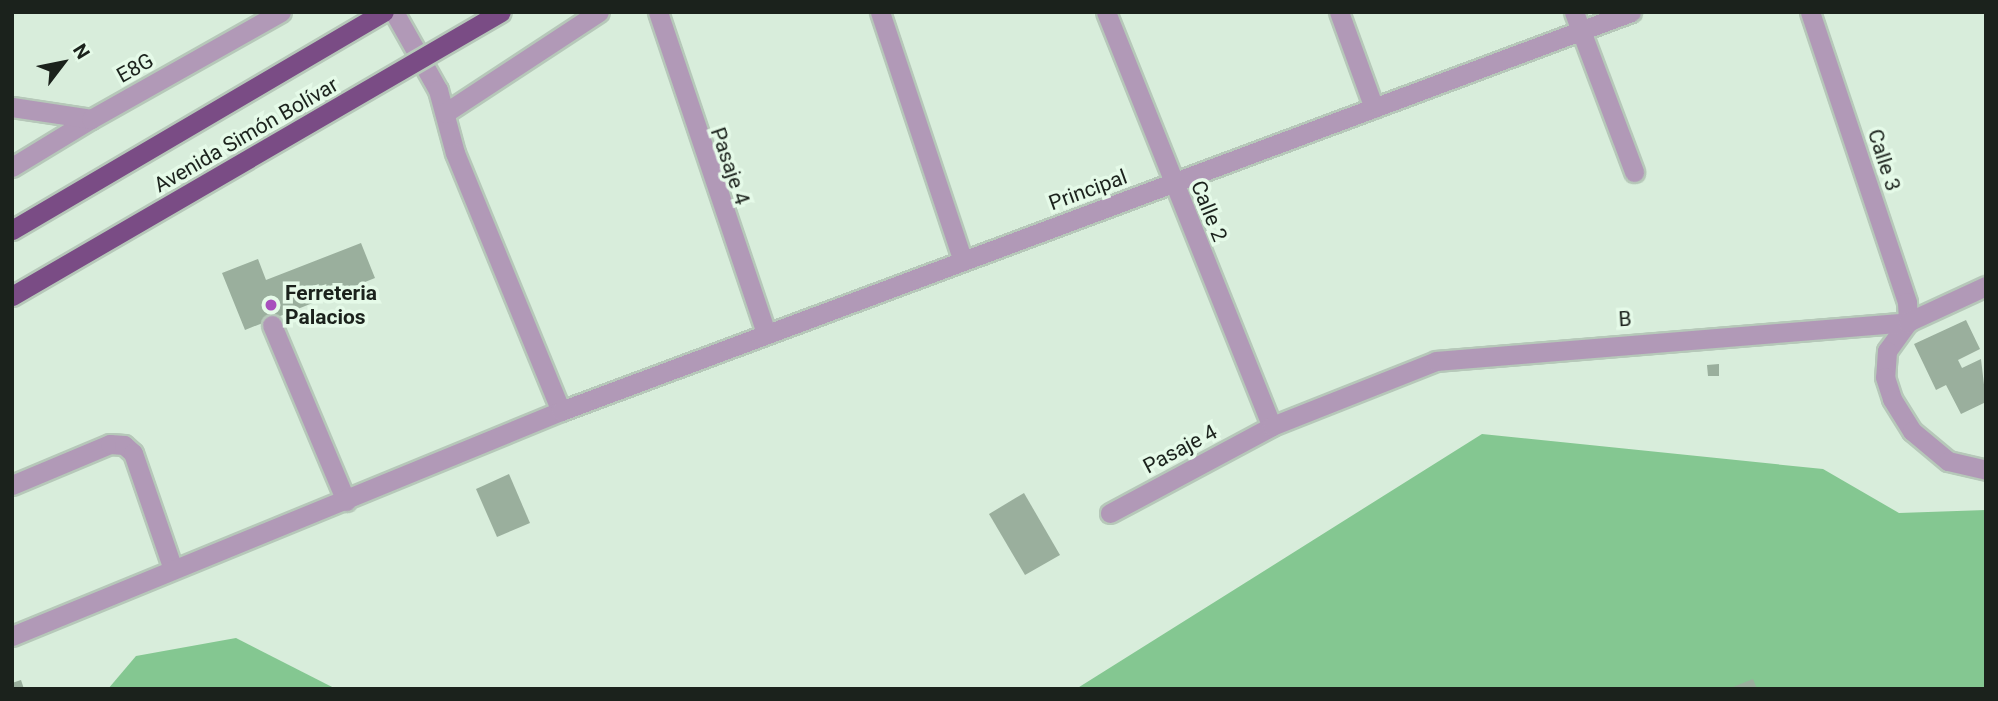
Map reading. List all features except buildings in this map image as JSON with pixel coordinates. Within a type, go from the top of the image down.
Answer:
[{"type":"highway","name":"Avenida Simón Bolívar","points":[[12,230],[384,12]]},
{"type":"highway","name":"Avenida Simón Bolívar","points":[[12,296],[501,12]]},
{"type":"street","name":"E8G","points":[[12,167],[91,119],[281,12]]},
{"type":"street","points":[[394,12],[445,113],[455,153],[561,411]]},
{"type":"street","points":[[445,113],[599,12]]},
{"type":"street","name":"Pasaje 4","points":[[658,12],[766,332]]},
{"type":"street","points":[[880,12],[963,261]]},
{"type":"street","name":"Calle 2","points":[[1106,12],[1272,426]]},
{"type":"street","points":[[1339,12],[1374,108]]},
{"type":"street","points":[[1573,12],[1634,172]]},
{"type":"street","name":"Principal","points":[[12,636],[561,411],[766,332],[1631,12]]},
{"type":"street","name":"Calle 3","points":[[1810,12],[1907,302],[1908,322]]},
{"type":"street","points":[[12,107],[91,119]]},
{"type":"street","name":"B","points":[[1272,426],[1436,361],[1908,322],[1986,286]]},
{"type":"street","points":[[1908,322],[1887,351],[1885,377],[1892,399],[1912,431],[1948,461],[1986,470]]},
{"type":"street","points":[[272,325],[346,500]]},
{"type":"street","name":"Pasaje 4","points":[[1110,513],[1272,426]]},
{"type":"street","points":[[12,485],[110,444],[124,445],[133,453],[173,569]]},
{"type":"green space","points":[[1482,434],[1823,469],[1899,513],[1986,510],[1986,689],[1076,689]]},
{"type":"green space","points":[[236,638],[336,689],[108,689],[136,656]]},
{"type":"place","name":"Ferreteria Palacios","points":[[271,305]]}]
